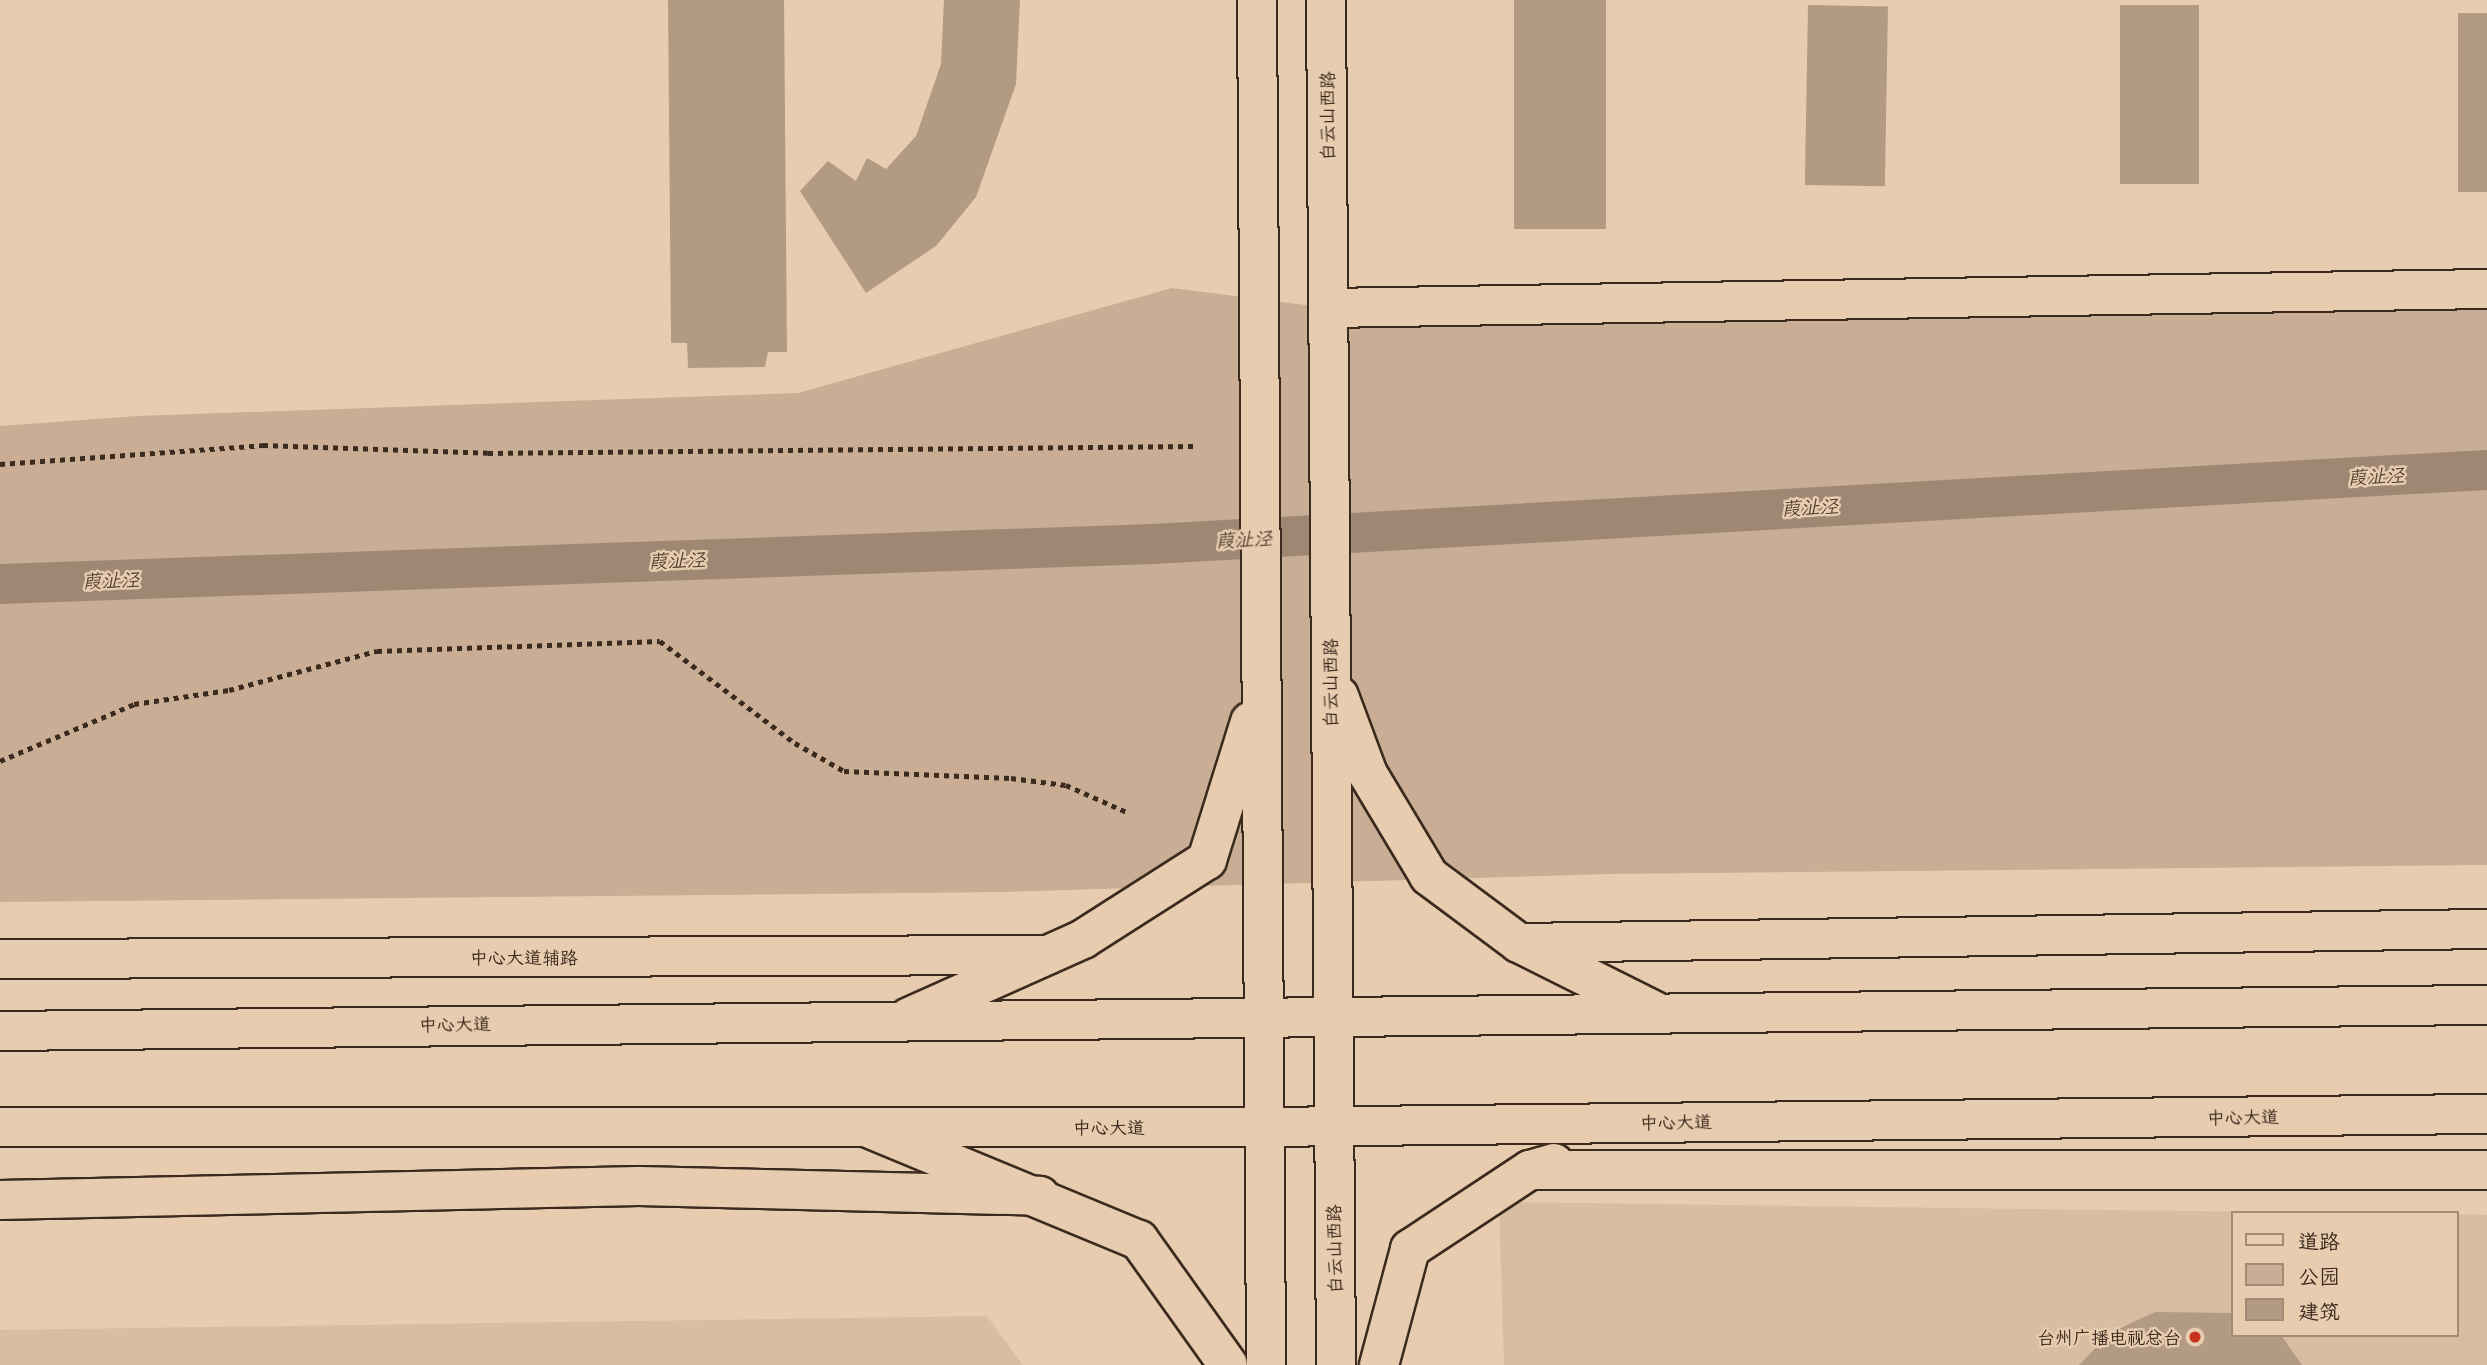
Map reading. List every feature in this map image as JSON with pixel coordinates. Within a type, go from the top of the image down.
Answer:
[{"type":"main road","points":[[1257,0],[1262,1127],[1266,1365]]},
{"type":"main road","name":"白云山西路","points":[[1326,0],[1331,1016],[1336,1365]]},
{"type":"main road","points":[[1328,308],[2487,289]]},
{"type":"main road","name":"中心大道","points":[[1329,669],[1368,774],[1429,876],[1519,943],[1659,1013]]},
{"type":"main road","name":"中心大道","points":[[909,1017],[1083,939],[1207,860],[1261,686]]},
{"type":"main road","points":[[1519,943],[2487,929]]},
{"type":"main road","name":"中心大道辅路","points":[[0,959],[1047,955]]},
{"type":"main road","name":"中心大道","points":[[0,1031],[909,1017],[1331,1016],[2487,1005]]},
{"type":"main road","name":"中心大道","points":[[0,1127],[1262,1127],[2487,1114]]},
{"type":"main road","points":[[1379,1365],[1410,1249],[1530,1170],[1685,1122]]},
{"type":"main road","name":"中心大道","points":[[866,1127],[1040,1196],[1139,1240],[1228,1365]]},
{"type":"main road","points":[[1530,1170],[2487,1170]]},
{"type":"main road","points":[[0,1200],[639,1186],[1040,1196]]},
{"type":"path","points":[[0,464],[263,445],[488,453],[1196,446]]},
{"type":"path","points":[[0,761],[134,704],[229,691],[377,651],[660,641],[795,743],[844,771],[1066,785],[1129,813]]},
{"type":"shaded area","points":[[1499,1202],[2232,1212],[2232,1337],[2459,1337],[2459,1214],[2487,1215],[2487,1365],[1504,1365]]},
{"type":"shaded area","points":[[987,1316],[1023,1365],[0,1365],[0,1330]]},
{"type":"green space","points":[[1172,288],[1328,308],[2487,289],[2487,865],[1609,874],[1003,892],[0,902],[0,426],[137,416],[798,393]]},
{"type":"building","points":[[668,0],[784,0],[787,352],[768,352],[765,367],[688,368],[687,343],[671,343]]},
{"type":"building","points":[[944,0],[1020,0],[1016,84],[976,197],[936,246],[866,293],[800,191],[828,161],[856,181],[867,158],[886,169],[916,136],[941,64]]},
{"type":"building","points":[[1514,0],[1606,0],[1606,229],[1514,229]]},
{"type":"building","points":[[1808,5],[1888,6],[1885,186],[1805,185]]},
{"type":"building","points":[[2120,5],[2199,5],[2199,184],[2120,184]]},
{"type":"building","points":[[2458,13],[2487,13],[2487,192],[2458,192]]},
{"type":"building","name":"台州广播电视总台","points":[[2155,1312],[2232,1313],[2232,1337],[2282,1337],[2302,1365],[2079,1365],[2110,1333]]},
{"type":"waterway","name":"葭沚泾","points":[[0,584],[1153,544],[2487,470]]},
{"type":"place","name":"台州广播电视总台","points":[[2195,1337]]}]
